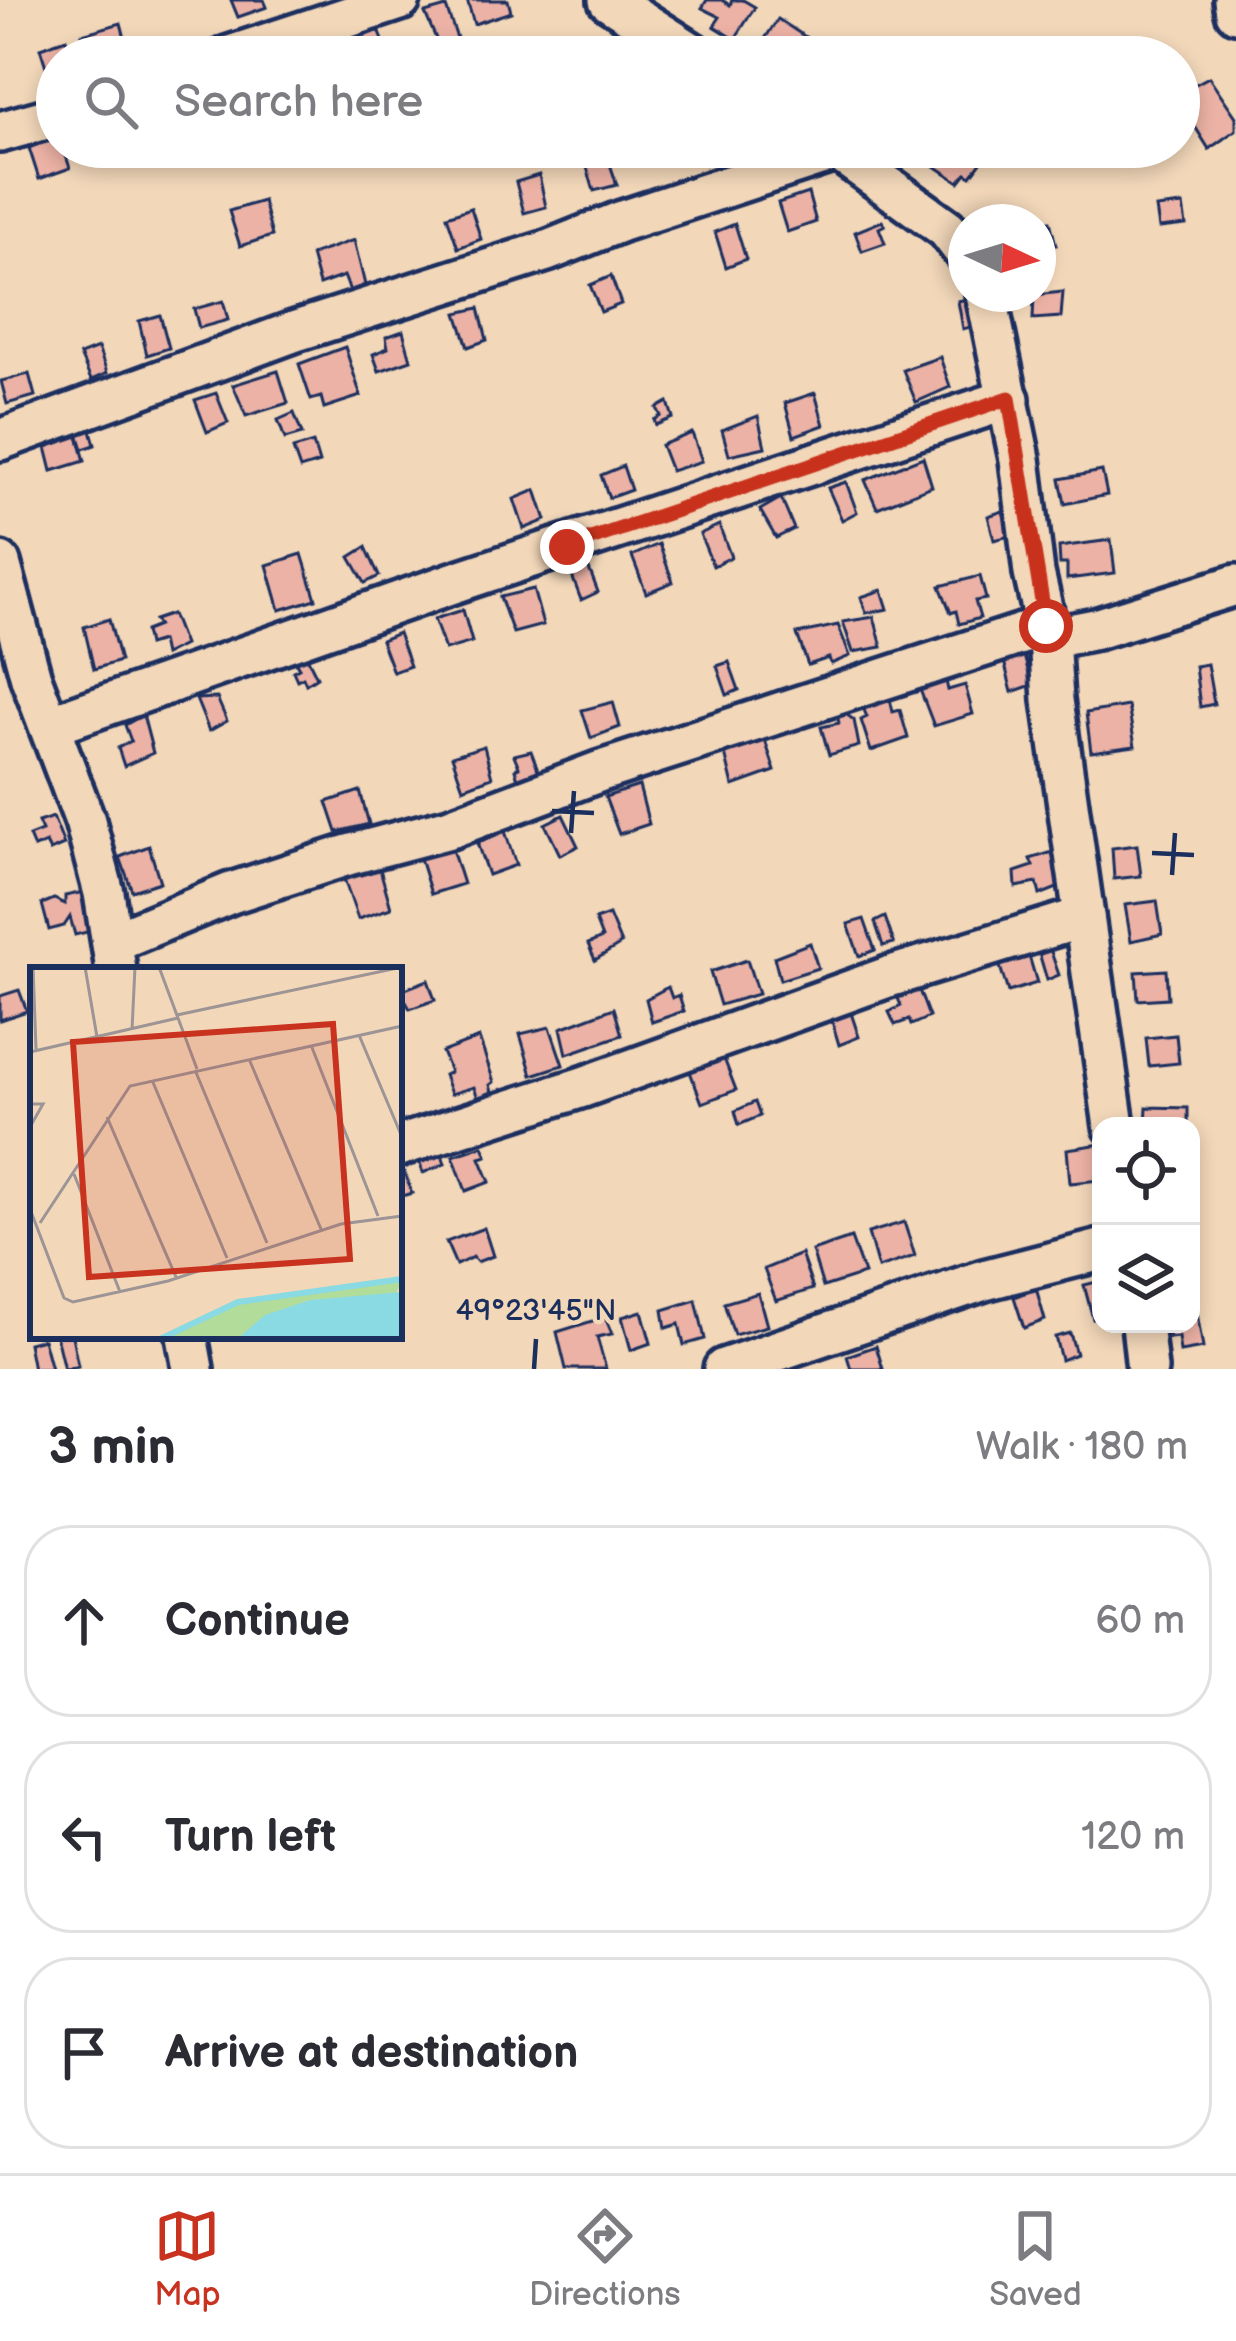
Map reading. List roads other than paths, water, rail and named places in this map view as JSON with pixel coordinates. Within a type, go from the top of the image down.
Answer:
[{"type":"street","points":[[290,36],[400,0]]},
{"type":"street","points":[[610,0],[666,36]]},
{"type":"street","points":[[1234,0],[1236,12]]},
{"type":"street","points":[[0,132],[36,122]]},
{"type":"street","points":[[0,440],[271,339],[547,251],[779,168]]},
{"type":"street","points":[[862,168],[948,230]]},
{"type":"street","points":[[990,312],[1009,398],[1047,632],[1113,1117]]},
{"type":"street","points":[[50,725],[453,583],[1009,398]]},
{"type":"street","points":[[0,563],[31,678],[85,821],[114,956],[231,893],[451,828],[601,771],[1047,632],[1096,629],[1236,585]]},
{"type":"street","points":[[402,1145],[583,1088],[888,977],[1084,917]]},
{"type":"street","points":[[724,1369],[985,1280],[1092,1252]]},
{"type":"street","points":[[1143,1333],[1147,1369]]},
{"type":"street","points":[[188,1339],[193,1369]]}]
